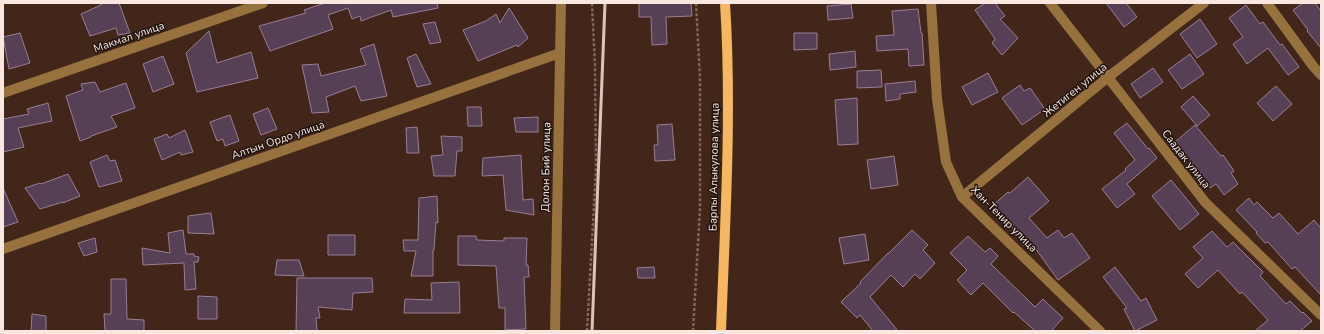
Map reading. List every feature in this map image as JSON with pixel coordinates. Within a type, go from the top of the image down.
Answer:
[{"type":"main road","name":"Барпы Алыкулова улица","points":[[721,331],[728,121],[727,33],[725,3]]},
{"type":"street","name":"Макмал улица","points":[[3,93],[263,3]]},
{"type":"street","name":"Долон Бий улица","points":[[555,331],[560,3]]},
{"type":"street","name":"Хан-Тенир улица","points":[[931,3],[937,99],[946,162],[962,197],[1100,331]]},
{"type":"street","name":"Саадак улица","points":[[1050,3],[1204,202],[1321,315]]},
{"type":"street","name":"Жетиген улица","points":[[962,197],[1107,78],[1204,3]]},
{"type":"street","points":[[1267,3],[1321,75]]},
{"type":"street","name":"Алтын Ордо улица","points":[[3,249],[560,53]]},
{"type":"path","points":[[587,331],[596,170],[595,66],[592,3]]},
{"type":"path","points":[[693,331],[700,208],[700,78],[696,3]]},
{"type":"building","points":[[101,3],[119,3],[130,33],[118,35],[116,28],[90,36],[81,14],[101,5]]},
{"type":"building","points":[[325,3],[437,3],[438,8],[393,17],[391,10],[361,21],[360,16],[352,19],[348,8],[328,15],[333,29],[270,51],[259,26],[306,13],[304,10]]},
{"type":"building","points":[[639,3],[691,3],[692,16],[666,17],[667,44],[652,45],[651,17],[639,17]]},
{"type":"building","points":[[985,3],[995,3],[1005,16],[1000,19],[1018,38],[1002,55],[992,43],[995,39],[975,10]]},
{"type":"building","points":[[1106,3],[1126,3],[1137,17],[1124,27]]},
{"type":"building","points":[[1303,3],[1315,3],[1321,11],[1321,48],[1293,10]]},
{"type":"building","points":[[851,4],[853,18],[828,20],[827,6]]},
{"type":"building","points":[[1246,5],[1260,24],[1263,22],[1280,45],[1282,44],[1299,67],[1288,75],[1268,48],[1247,64],[1233,44],[1243,37],[1229,18]]},
{"type":"building","points":[[509,8],[528,38],[518,47],[517,45],[478,61],[463,30],[486,21],[496,14],[500,23]]},
{"type":"building","points":[[918,9],[922,33],[924,65],[909,66],[908,49],[877,51],[876,36],[894,35],[892,11]]},
{"type":"building","points":[[1200,19],[1217,44],[1197,58],[1180,34]]},
{"type":"building","points":[[435,22],[441,42],[430,44],[423,24]]},
{"type":"building","points":[[209,31],[217,63],[251,52],[258,78],[197,92],[186,53]]},
{"type":"building","points":[[20,33],[30,63],[9,69],[3,37]]},
{"type":"building","points":[[794,33],[817,33],[817,49],[794,50]]},
{"type":"building","points":[[374,44],[387,96],[361,101],[355,86],[326,97],[329,112],[312,113],[302,65],[318,64],[321,76],[366,65],[360,49]]},
{"type":"building","points":[[855,51],[856,67],[830,70],[829,54]]},
{"type":"building","points":[[416,54],[431,84],[417,87],[407,58]]},
{"type":"building","points":[[1190,54],[1204,74],[1182,89],[1168,70]]},
{"type":"building","points":[[163,56],[174,84],[153,92],[143,64]]},
{"type":"building","points":[[1153,68],[1163,82],[1140,98],[1131,84]]},
{"type":"building","points":[[881,70],[882,87],[857,88],[857,71]]},
{"type":"building","points":[[988,73],[998,92],[972,105],[962,87]]},
{"type":"building","points":[[915,81],[916,92],[900,94],[900,99],[886,101],[885,84]]},
{"type":"building","points":[[95,82],[100,92],[126,83],[135,108],[111,116],[117,127],[80,141],[66,96],[83,90],[81,84]]},
{"type":"building","points":[[1020,85],[1024,91],[1030,88],[1045,109],[1022,125],[1002,98]]},
{"type":"building","points":[[1276,86],[1292,104],[1273,121],[1257,103]]},
{"type":"building","points":[[1193,96],[1210,115],[1197,126],[1181,107]]},
{"type":"building","points":[[857,98],[858,144],[838,145],[835,100]]},
{"type":"building","points":[[48,103],[52,121],[18,128],[24,147],[3,152],[3,119],[29,114],[27,109]]},
{"type":"building","points":[[467,107],[481,107],[482,126],[468,126]]},
{"type":"building","points":[[268,108],[277,129],[261,135],[253,114]]},
{"type":"building","points":[[230,115],[239,141],[225,146],[223,139],[217,141],[210,122]]},
{"type":"building","points":[[538,117],[538,132],[516,132],[514,118]]},
{"type":"building","points":[[1127,123],[1157,158],[1127,184],[1135,194],[1117,208],[1102,189],[1126,170],[1125,169],[1135,160],[1114,133]]},
{"type":"building","points":[[672,124],[675,160],[655,161],[654,145],[658,145],[657,125]]},
{"type":"building","points":[[1195,125],[1221,156],[1223,155],[1234,171],[1231,173],[1238,184],[1224,195],[1216,184],[1210,188],[1199,171],[1175,142]]},
{"type":"building","points":[[417,127],[419,153],[407,153],[406,128]]},
{"type":"building","points":[[185,130],[193,152],[181,155],[180,152],[162,160],[154,139],[167,134],[169,138]]},
{"type":"building","points":[[441,136],[462,137],[462,151],[457,151],[455,176],[434,176],[431,156],[443,155]]},
{"type":"building","points":[[107,155],[110,161],[115,160],[122,181],[99,187],[90,162]]},
{"type":"building","points":[[521,155],[523,200],[533,199],[534,215],[506,210],[503,175],[482,176],[483,158]]},
{"type":"building","points":[[894,156],[898,185],[871,189],[867,160]]},
{"type":"building","points":[[68,174],[80,196],[63,203],[40,209],[25,188],[40,183],[41,184]]},
{"type":"building","points":[[1028,177],[1049,201],[1029,218],[1047,238],[1058,230],[1064,238],[1072,233],[1090,258],[1058,280],[1030,241],[1027,244],[991,207]]},
{"type":"building","points":[[1171,180],[1199,214],[1180,230],[1152,196]]},
{"type":"building","points":[[3,188],[18,222],[3,227]]},
{"type":"building","points":[[437,196],[438,223],[436,222],[433,250],[433,276],[411,276],[416,251],[404,251],[403,240],[418,240],[419,198]]},
{"type":"building","points":[[1249,198],[1254,205],[1257,202],[1273,218],[1279,213],[1298,234],[1314,220],[1321,228],[1321,295],[1295,267],[1292,269],[1268,242],[1265,243],[1256,233],[1257,232],[1236,210]]},
{"type":"building","points":[[211,213],[214,234],[188,233],[188,216]]},
{"type":"building","points":[[183,230],[186,254],[194,254],[194,256],[199,257],[198,262],[194,262],[196,289],[185,290],[184,263],[143,265],[142,248],[170,253],[168,233]]},
{"type":"building","points":[[912,230],[928,245],[923,250],[935,263],[920,279],[915,274],[903,287],[891,275],[870,297],[898,331],[873,331],[860,315],[857,318],[841,302]]},
{"type":"building","points":[[1212,231],[1227,247],[1233,242],[1263,272],[1260,276],[1286,304],[1290,301],[1312,321],[1300,331],[1255,331],[1268,320],[1242,292],[1240,294],[1218,270],[1198,288],[1185,274],[1203,258],[1193,247]]},
{"type":"building","points":[[865,234],[869,260],[844,264],[839,238]]},
{"type":"building","points":[[328,235],[355,235],[355,255],[328,255]]},
{"type":"building","points":[[458,236],[476,236],[477,240],[504,241],[504,238],[527,238],[526,265],[528,265],[529,277],[524,277],[526,329],[505,330],[505,308],[499,308],[496,266],[458,265]]},
{"type":"building","points":[[968,236],[985,252],[990,248],[998,256],[991,264],[1035,307],[1043,299],[1063,318],[1051,331],[1035,331],[1014,312],[1013,313],[983,283],[971,295],[957,280],[967,270],[950,253]]},
{"type":"building","points":[[95,238],[97,252],[84,256],[78,243]]},
{"type":"building","points":[[277,260],[299,260],[304,276],[275,275]]},
{"type":"building","points":[[654,267],[655,278],[638,278],[637,268]]},
{"type":"building","points":[[1115,267],[1141,301],[1146,298],[1157,320],[1135,331],[1124,309],[1127,308],[1103,277]]},
{"type":"building","points":[[297,278],[372,278],[373,292],[353,293],[352,310],[318,307],[320,318],[316,318],[317,331],[296,331]]},
{"type":"building","points":[[111,279],[126,279],[127,319],[144,320],[144,331],[105,331],[104,314],[111,314]]},
{"type":"building","points":[[459,282],[460,313],[404,313],[405,299],[432,300],[431,283]]},
{"type":"building","points":[[198,296],[217,297],[217,319],[198,319]]},
{"type":"building","points":[[32,314],[46,316],[46,331],[31,331]]},
{"type":"railway","points":[[592,331],[605,3]]}]
